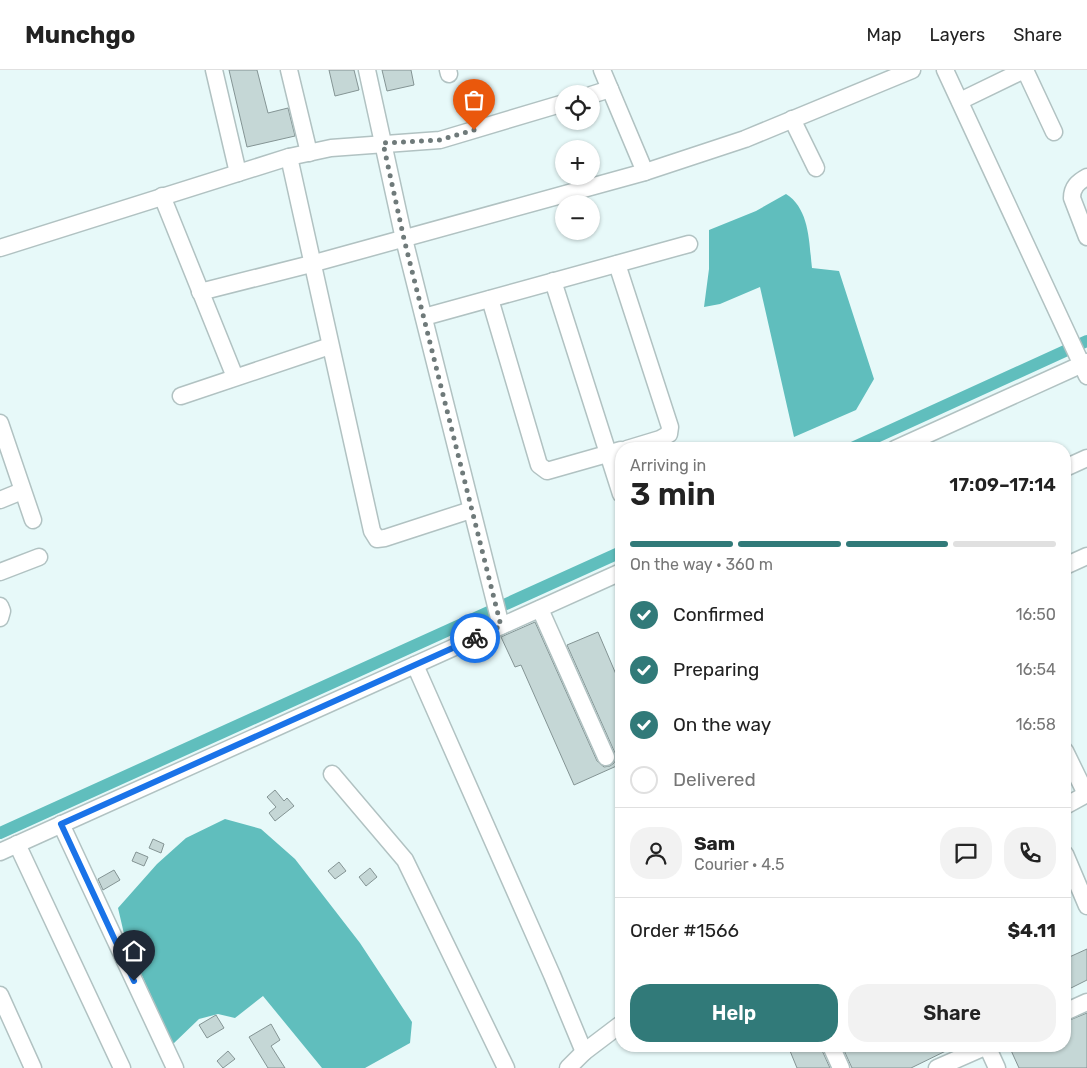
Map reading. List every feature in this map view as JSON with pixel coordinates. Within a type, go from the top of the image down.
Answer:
[{"type":"street","points":[[214,70],[238,173]]},
{"type":"street","points":[[289,70],[308,153]]},
{"type":"street","points":[[367,70],[404,239],[498,616]]},
{"type":"street","points":[[602,70],[645,172]]},
{"type":"street","points":[[200,292],[404,239],[645,172],[744,139],[912,70]]},
{"type":"street","points":[[911,442],[1084,366],[945,70]]},
{"type":"street","points":[[960,101],[1024,70],[1054,132]]},
{"type":"street","points":[[600,92],[610,89]]},
{"type":"street","points":[[0,248],[288,157],[331,148],[440,140],[555,106]]},
{"type":"street","points":[[792,119],[816,168]]},
{"type":"street","points":[[288,157],[372,531],[377,539],[385,538],[471,510]]},
{"type":"street","points":[[1087,178],[1076,185],[1072,191],[1072,198],[1087,237]]},
{"type":"street","points":[[162,196],[235,377]]},
{"type":"street","points":[[424,317],[689,244]]},
{"type":"street","points":[[617,264],[670,427],[669,434],[650,442]]},
{"type":"street","points":[[490,298],[539,465],[547,471],[615,452],[553,281]]},
{"type":"street","points":[[181,396],[330,346]]},
{"type":"street","points":[[1,429],[33,520]]},
{"type":"street","points":[[1071,465],[1087,458]]},
{"type":"street","points":[[0,500],[22,491]]},
{"type":"street","points":[[1071,563],[1087,556]]},
{"type":"street","points":[[0,572],[40,557]]},
{"type":"street","points":[[0,852],[414,665],[498,616],[540,608],[615,575]]},
{"type":"street","points":[[0,606],[2,612],[0,618]]},
{"type":"street","points":[[540,608],[606,757]]},
{"type":"street","points":[[414,665],[552,975],[584,1052]]},
{"type":"street","points":[[1071,763],[1087,794],[1071,803]]},
{"type":"street","points":[[332,774],[405,860],[506,1068]]},
{"type":"street","points":[[61,824],[175,1068]]},
{"type":"street","points":[[17,844],[122,1068]]},
{"type":"street","points":[[1071,868],[1087,906]]},
{"type":"street","points":[[0,995],[33,1068]]},
{"type":"street","points":[[1071,1009],[1087,1002]]},
{"type":"street","points":[[568,1068],[584,1052],[615,1029]]},
{"type":"street","points":[[834,1052],[841,1068]]},
{"type":"street","points":[[937,1068],[973,1052]]},
{"type":"street","points":[[990,1052],[997,1068]]},
{"type":"water","points":[[786,194],[794,200],[804,217],[809,238],[812,268],[839,271],[874,379],[856,410],[794,437],[760,287],[720,304],[704,307],[709,269],[709,230],[756,211]]},
{"type":"water","points":[[225,819],[261,829],[295,859],[360,943],[412,1022],[410,1043],[365,1068],[322,1068],[263,996],[235,1018],[218,1014],[199,1019],[173,1044],[125,938],[118,908],[157,864],[186,838]]},
{"type":"building","points":[[229,70],[257,70],[268,113],[288,108],[295,136],[247,147]]},
{"type":"building","points":[[329,70],[354,70],[359,90],[335,96]]},
{"type":"building","points":[[382,70],[411,70],[414,85],[387,91]]},
{"type":"building","points":[[535,622],[597,761],[604,767],[610,766],[615,761],[615,767],[574,785],[521,665],[515,667],[501,637]]},
{"type":"building","points":[[598,632],[615,672],[615,753],[567,645]]},
{"type":"building","points":[[275,790],[284,801],[287,798],[294,806],[275,821],[269,813],[276,807],[267,797]]},
{"type":"building","points":[[153,839],[164,844],[161,853],[149,848]]},
{"type":"building","points":[[136,852],[148,857],[144,866],[132,861]]},
{"type":"building","points":[[339,862],[346,871],[335,879],[328,871]]},
{"type":"building","points":[[370,868],[377,877],[366,886],[359,877]]},
{"type":"building","points":[[114,870],[120,880],[103,890],[98,879]]},
{"type":"building","points":[[1087,949],[1087,980],[1071,988],[1071,956]]},
{"type":"building","points":[[1087,1013],[1087,1068],[1019,1068],[1012,1052],[1071,1052],[1071,1020]]},
{"type":"building","points":[[216,1015],[224,1028],[207,1038],[199,1025]]},
{"type":"building","points":[[271,1024],[280,1040],[271,1046],[285,1068],[268,1068],[249,1037]]},
{"type":"building","points":[[228,1051],[235,1059],[223,1068],[217,1061]]},
{"type":"building","points":[[790,1052],[823,1052],[830,1068],[797,1068]]},
{"type":"building","points":[[845,1052],[944,1052],[911,1068],[852,1068]]},
{"type":"waterway","points":[[865,442],[1087,341]]},
{"type":"waterway","points":[[0,833],[615,555]]},
{"type":"way so far","points":[[474,130],[440,140],[383,143],[404,239],[501,626],[475,638]]},
{"type":"route","points":[[134,981],[61,824],[475,638]]}]
